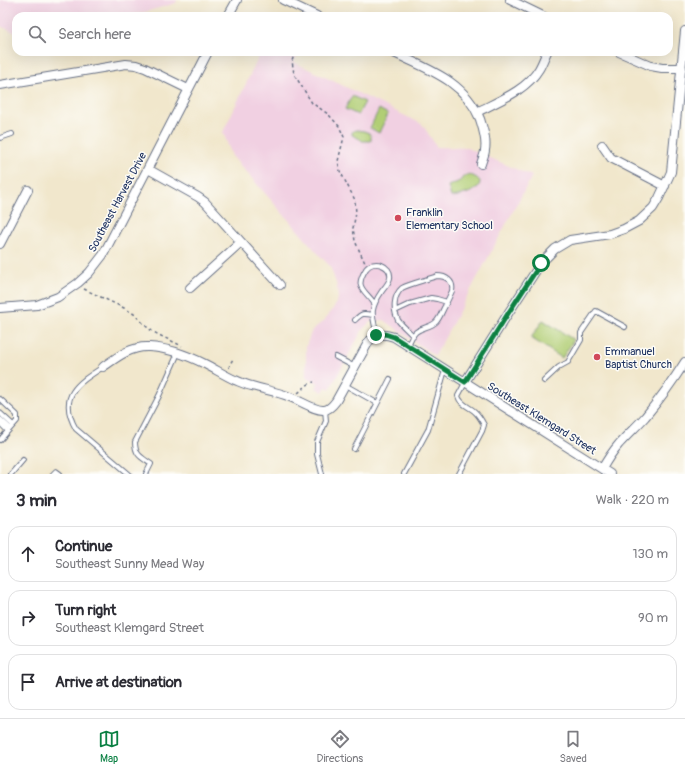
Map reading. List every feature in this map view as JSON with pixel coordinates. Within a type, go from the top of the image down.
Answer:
[{"type":"street","points":[[230,12],[236,0]]},
{"type":"street","points":[[283,0],[308,12]]},
{"type":"street","points":[[510,0],[535,12]]},
{"type":"street","points":[[465,382],[541,263],[555,249],[570,240],[610,234],[624,229],[639,221],[653,208],[671,172],[685,31]]},
{"type":"street","name":"Southeast Harvest Drive","points":[[0,308],[36,304],[58,297],[89,273],[103,255],[206,56]]},
{"type":"street","points":[[400,56],[456,85],[468,97],[477,112],[485,139],[485,150],[481,164]]},
{"type":"street","points":[[477,112],[511,95],[527,84],[538,70],[545,56]]},
{"type":"street","points":[[629,56],[651,66],[662,68],[682,68]]},
{"type":"street","points":[[0,86],[126,64],[145,68],[188,89]]},
{"type":"street","points":[[602,145],[611,158],[664,186]]},
{"type":"street","points":[[148,170],[205,202],[280,285]]},
{"type":"street","points":[[0,244],[28,190]]},
{"type":"street","points":[[190,288],[241,242]]},
{"type":"street","name":"Southeast Klemgard Street","points":[[376,335],[385,334],[408,345],[610,474]]},
{"type":"street","points":[[103,367],[123,353],[132,349],[150,347],[178,353],[233,379],[291,397],[314,408],[325,410],[330,408],[336,401],[369,341],[376,335]]},
{"type":"street","points":[[602,469],[607,460],[620,444],[658,402],[685,362]]},
{"type":"lane","points":[[0,138],[12,134]]},
{"type":"lane","points":[[374,303],[360,285],[367,267],[380,264],[385,267],[390,275],[390,279],[373,306],[376,335]]},
{"type":"lane","points":[[408,345],[415,333],[437,322],[452,292],[451,282],[443,276],[437,276],[404,287],[397,294],[394,306],[398,320],[413,336]]},
{"type":"lane","points":[[395,310],[431,298],[447,302]]},
{"type":"lane","points":[[544,381],[559,367],[568,362],[581,340],[581,333],[596,311],[625,327]]},
{"type":"lane","points":[[355,320],[361,314],[365,313],[373,315]]},
{"type":"lane","points":[[146,474],[151,464],[137,453],[135,442],[159,396],[178,353]]},
{"type":"lane","points":[[336,357],[355,367]]},
{"type":"lane","points":[[103,367],[82,380],[75,389],[71,395],[69,413],[76,429],[129,474]]},
{"type":"lane","points":[[404,474],[428,430],[445,369]]},
{"type":"lane","points":[[354,449],[390,379]]},
{"type":"lane","points":[[459,474],[484,425],[480,417],[459,401],[458,396],[465,382]]},
{"type":"lane","points":[[344,385],[377,403]]},
{"type":"lane","points":[[0,399],[17,415],[17,421],[0,440]]},
{"type":"lane","points":[[322,474],[317,454],[317,442],[326,421],[325,410]]},
{"type":"lane","points":[[0,413],[11,428]]},
{"type":"lane","points":[[0,419],[11,428]]},
{"type":"lane","points":[[0,423],[11,428]]},
{"type":"lane","points":[[11,474],[23,460]]},
{"type":"path","points":[[294,56],[292,62],[294,74],[312,103],[328,114],[339,126],[344,137],[338,160],[340,171],[355,200],[356,213],[353,228],[354,241],[365,264]]},
{"type":"path","points":[[78,283],[82,288],[134,314],[149,329],[159,335],[184,346]]},
{"type":"path","points":[[227,369],[229,370],[233,359]]},
{"type":"path","points":[[298,392],[304,389],[311,382],[314,382]]},
{"type":"path","points":[[293,390],[303,395]]},
{"type":"shaded area","points":[[0,0],[177,0],[176,3],[145,12],[12,12],[12,31],[0,26]]},
{"type":"shaded area","name":"Franklin Elementary School","points":[[259,56],[297,56],[294,62],[422,124],[437,147],[467,148],[532,176],[435,356],[384,320],[370,322],[363,329],[330,389],[326,387],[323,392],[316,388],[318,383],[306,377],[306,346],[312,330],[325,320],[337,303],[337,286],[330,266],[232,156],[223,132]]},
{"type":"green space","points":[[352,96],[365,102],[358,115],[345,109]]},
{"type":"green space","points":[[379,109],[388,114],[379,133],[370,128]]},
{"type":"green space","points":[[356,130],[369,133],[371,136],[371,141],[362,141],[352,135],[353,131]]},
{"type":"green space","points":[[469,174],[480,181],[478,187],[460,196],[451,197],[448,186],[460,181],[463,177]]},
{"type":"green space","points":[[543,320],[574,340],[562,358],[531,338]]},
{"type":"place","name":"Franklin Elementary School","points":[[398,218]]},
{"type":"place","name":"Emmanuel Baptist Church","points":[[597,357]]},
{"type":"route","points":[[376,335],[385,334],[394,337],[465,382],[541,263]]}]
